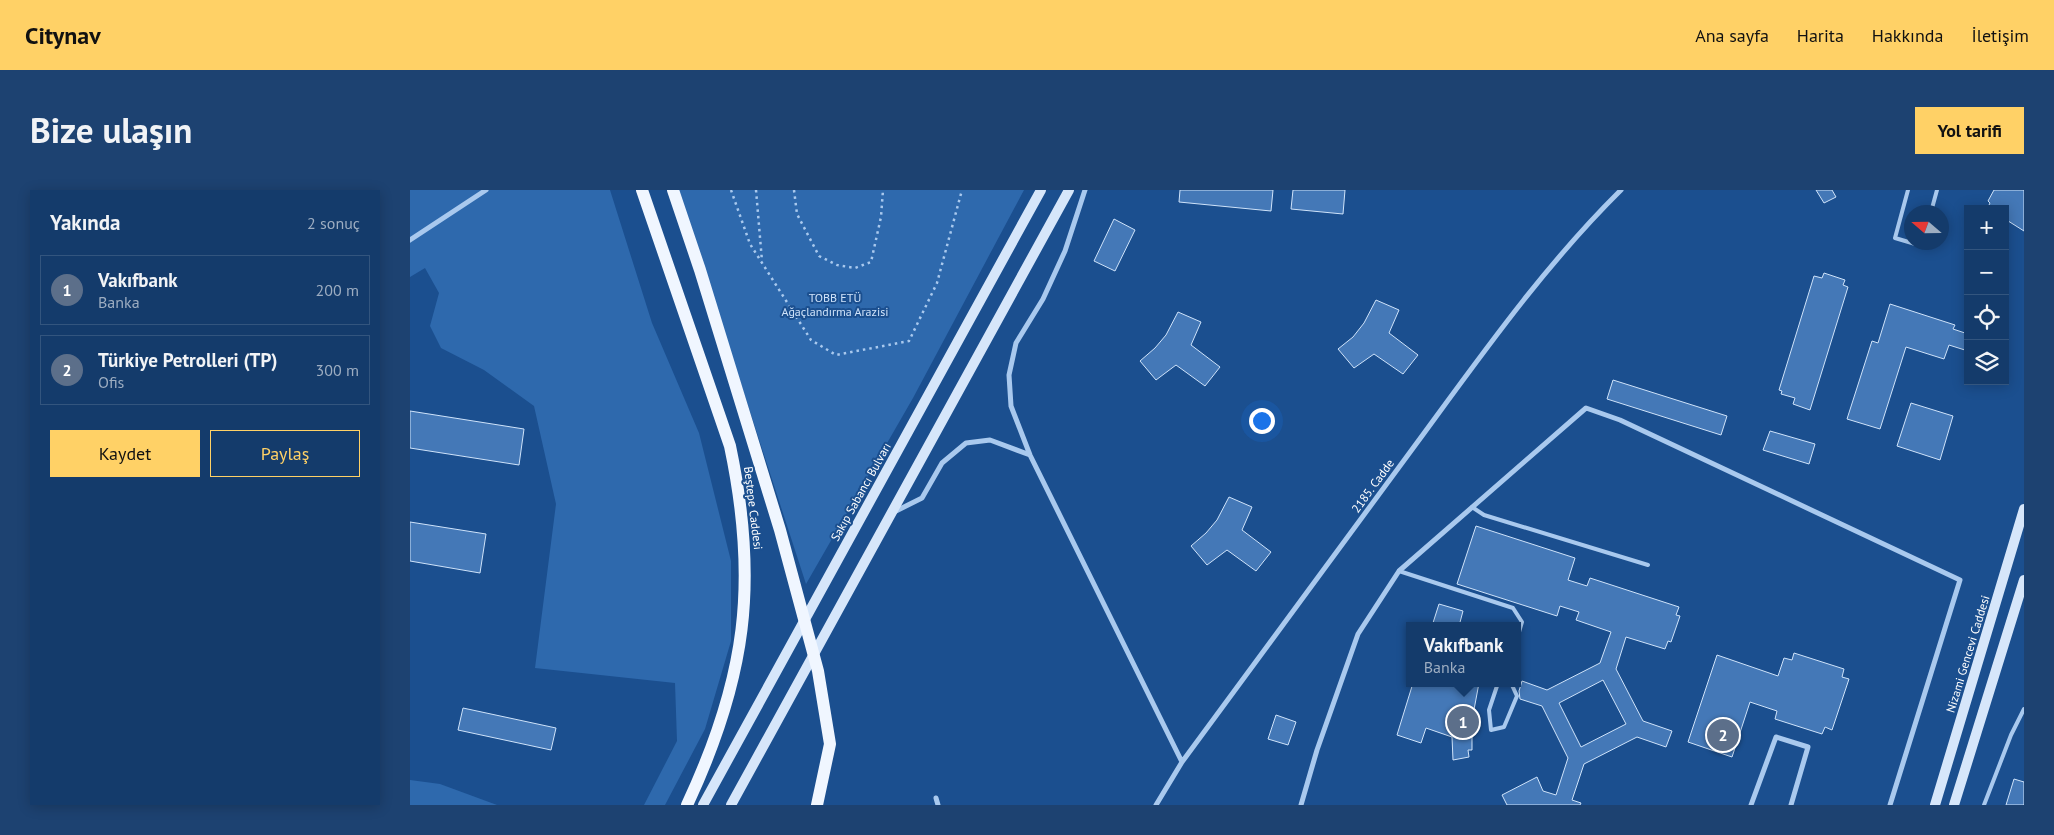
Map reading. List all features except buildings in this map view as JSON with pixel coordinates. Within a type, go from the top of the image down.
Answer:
[{"type":"main road","name":"Beştepe Caddesi","points":[[642,190],[730,446],[739,488],[746,571],[745,612],[737,662],[726,708],[687,805]]},
{"type":"main road","name":"Beştepe Caddesi","points":[[673,190],[700,270],[780,530],[818,671],[830,744],[817,805]]},
{"type":"main road","name":"Sakıp Sabancı Bulvarı","points":[[703,805],[1041,190]]},
{"type":"main road","points":[[731,805],[802,679],[1069,190]]},
{"type":"main road","name":"Nizami Gencevi Caddesi","points":[[1935,805],[2024,509]]},
{"type":"main road","points":[[1954,805],[2024,580]]},
{"type":"street","points":[[410,240],[486,190]]},
{"type":"street","points":[[1085,190],[1065,251],[1043,299],[1016,343],[1009,375],[1011,406],[1030,455],[1182,762]]},
{"type":"street","name":"2185. Cadde","points":[[1156,805],[1182,762],[1520,306],[1586,226],[1621,190]]},
{"type":"street","points":[[1301,805],[1317,750],[1358,634],[1399,571],[1586,408],[1620,420],[1960,580],[1890,805]]},
{"type":"street","points":[[892,514],[922,498],[942,463],[966,443],[990,440],[1030,455]]},
{"type":"street","points":[[1751,805],[1776,737],[1808,747],[1791,805]]},
{"type":"street","points":[[936,798],[938,805]]},
{"type":"lane","points":[[1904,241],[1895,238],[1908,190]]},
{"type":"lane","points":[[1933,205],[1938,190]]},
{"type":"lane","points":[[1472,507],[1484,515],[1648,565]]},
{"type":"lane","points":[[1399,571],[1513,608],[1522,622],[1521,625]]},
{"type":"lane","points":[[1497,687],[1489,710],[1491,730],[1504,727],[1517,696],[1513,687]]},
{"type":"lane","points":[[1984,805],[2011,735],[2024,709]]},
{"type":"path","points":[[731,190],[750,244],[811,340],[836,354],[909,340],[937,283],[962,190]]},
{"type":"path","points":[[756,190],[762,263]]},
{"type":"path","points":[[794,190],[797,214],[819,256],[837,265],[855,268],[871,262],[881,217],[883,190]]},
{"type":"green space","points":[[410,190],[610,190],[652,323],[699,433],[731,561],[731,641],[705,729],[665,805],[644,805],[677,741],[675,683],[535,668],[556,504],[534,406],[484,370],[441,348],[430,326],[439,293],[425,268],[410,277]]},
{"type":"green space","name":"TOBB ETÜ Ağaçlandırma Arazisi","points":[[678,190],[1024,190],[913,398],[806,584]]},
{"type":"green space","points":[[410,780],[440,784],[497,805],[410,805]]},
{"type":"place","name":"Vakıfbank","points":[[1463,722]]},
{"type":"place","name":"Türkiye Petrolleri (TP)","points":[[1723,735]]}]
